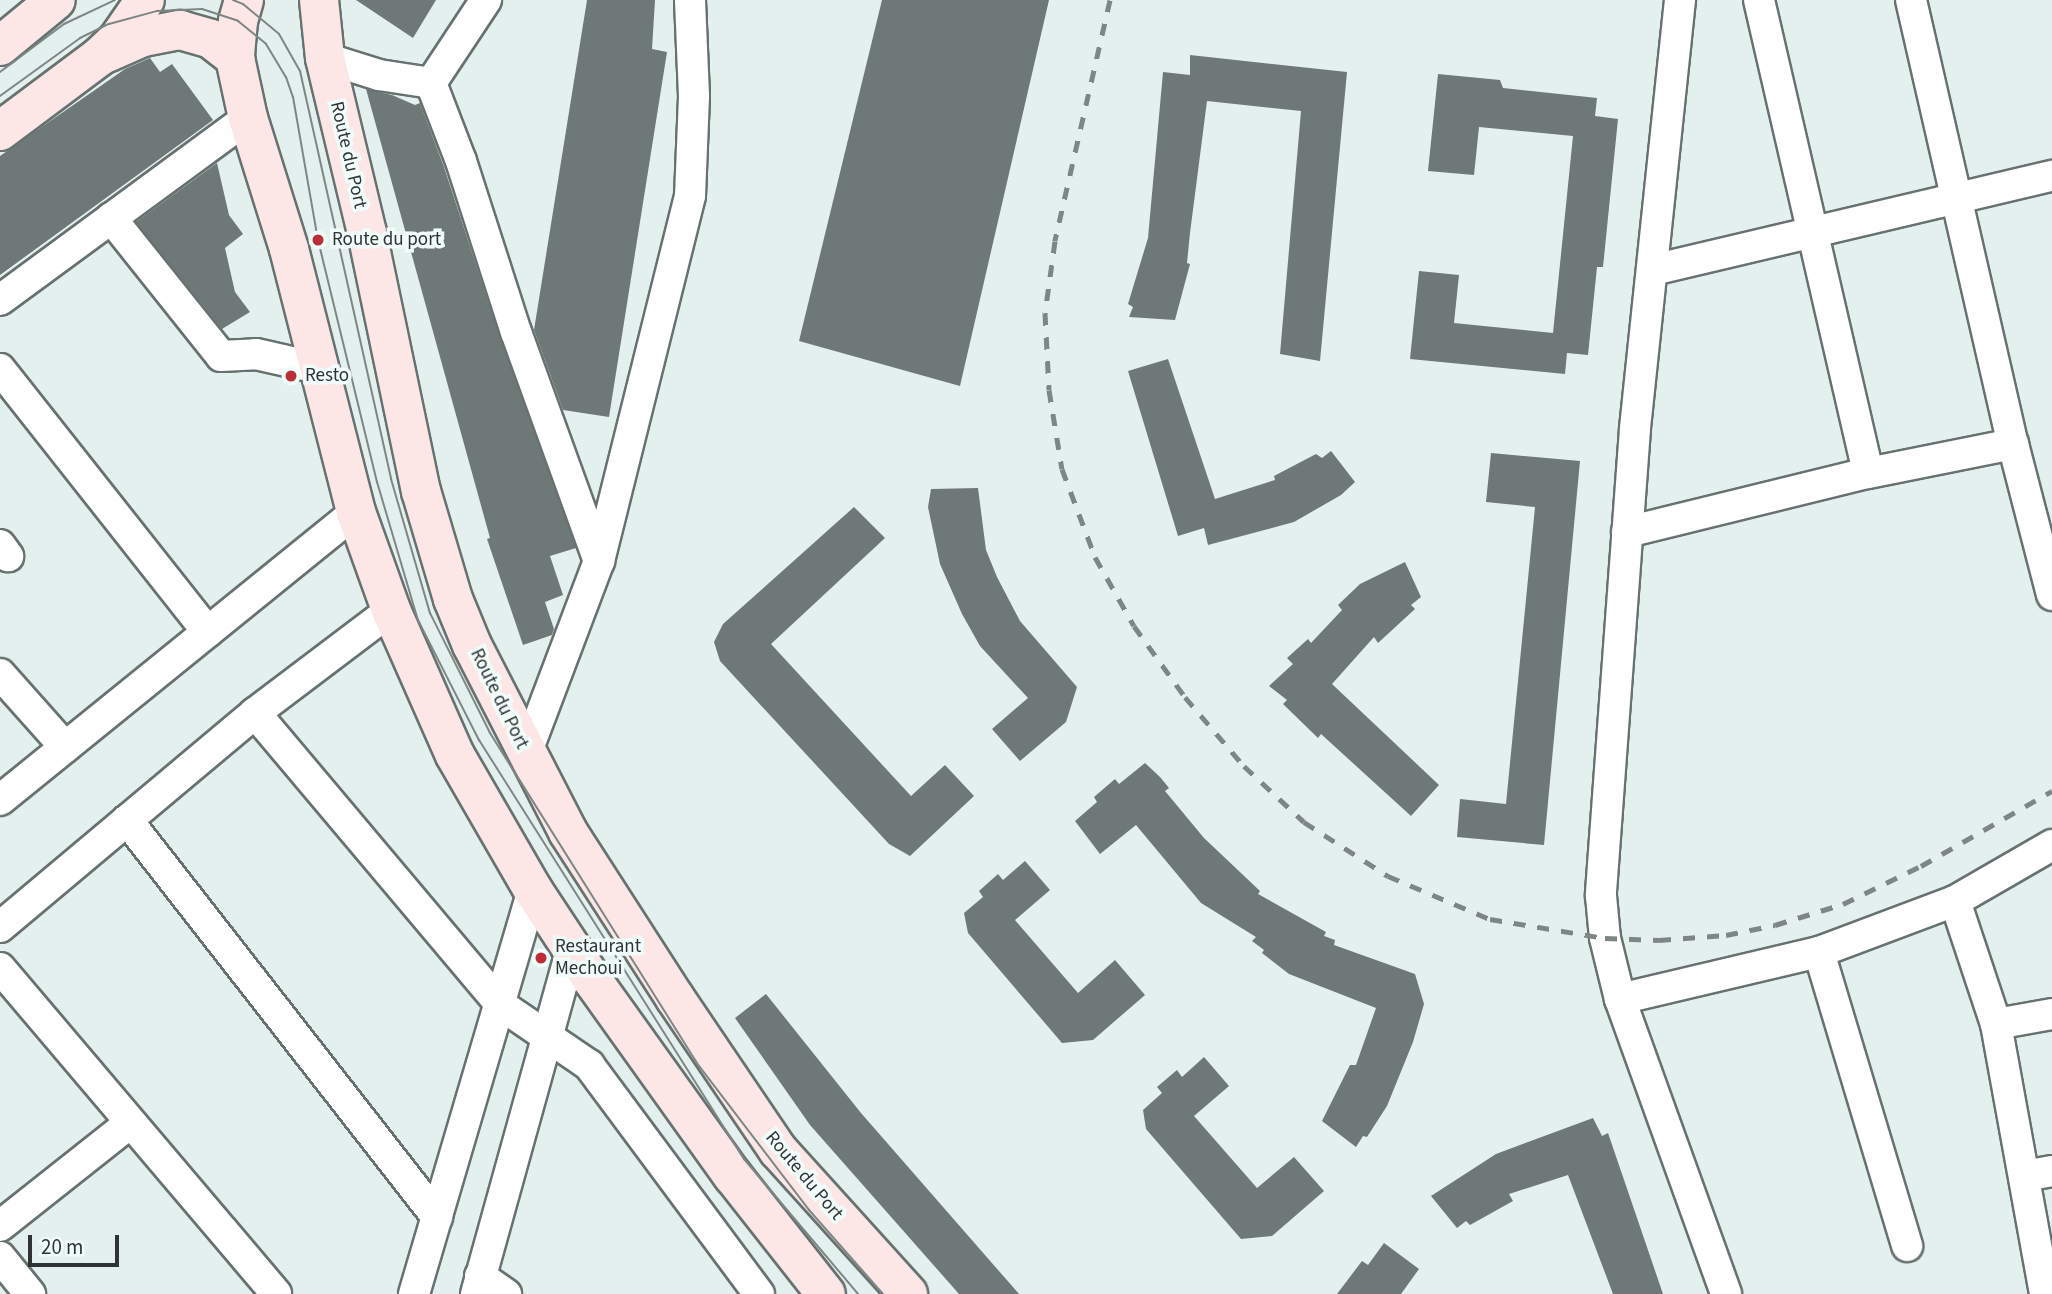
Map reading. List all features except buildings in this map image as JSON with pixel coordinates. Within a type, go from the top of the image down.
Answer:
[{"type":"main road","points":[[0,46],[56,0]]},
{"type":"main road","points":[[0,131],[99,57],[118,39],[145,0]]},
{"type":"main road","points":[[244,0],[238,21],[235,58],[248,118],[289,249],[356,512],[391,610],[455,755],[533,890],[606,1000],[716,1154],[826,1294]]},
{"type":"main road","name":"Route du Port","points":[[319,0],[326,58],[367,233],[421,491],[436,547],[472,645],[526,754],[576,844],[778,1150],[908,1294]]},
{"type":"main road","points":[[99,57],[143,37],[180,30],[211,39],[235,58]]},
{"type":"street","points":[[431,83],[486,0]]},
{"type":"street","points":[[526,754],[598,561],[690,196],[694,96],[690,0]]},
{"type":"street","points":[[1680,0],[1627,532],[1601,896],[1605,939],[1620,999],[1726,1294]]},
{"type":"street","points":[[1759,0],[1868,473]]},
{"type":"street","points":[[1911,0],[2013,444],[2052,595]]},
{"type":"street","points":[[326,58],[379,75],[431,83]]},
{"type":"street","points":[[431,83],[461,161],[516,332],[598,561]]},
{"type":"street","points":[[0,300],[248,118]]},
{"type":"street","points":[[1653,270],[1813,230],[2052,176]]},
{"type":"street","points":[[111,218],[221,356],[256,354],[318,368]]},
{"type":"street","points":[[0,369],[208,632]]},
{"type":"street","points":[[1627,532],[1868,473],[2013,444]]},
{"type":"street","points":[[0,800],[356,512]]},
{"type":"street","points":[[0,927],[255,713],[391,610]]},
{"type":"street","points":[[0,674],[65,747]]},
{"type":"street","points":[[255,713],[502,1004],[589,1065],[759,1294]]},
{"type":"street","points":[[127,820],[437,1217]]},
{"type":"street","points":[[1620,999],[1819,952],[1955,901],[2052,845]]},
{"type":"street","points":[[414,1294],[502,1004],[533,890]]},
{"type":"street","points":[[1955,901],[1996,1024],[2038,1173],[2046,1281]]},
{"type":"street","points":[[506,1294],[478,1285],[572,947]]},
{"type":"street","points":[[1819,952],[1907,1245]]},
{"type":"street","points":[[0,968],[276,1294]]},
{"type":"street","points":[[1996,1024],[2052,1014]]},
{"type":"street","points":[[0,1226],[130,1123]]},
{"type":"street","points":[[0,1257],[30,1294]]},
{"type":"tram line","points":[[0,72],[64,24],[115,0]]},
{"type":"tram line","points":[[233,0],[243,4],[279,34],[300,71],[391,479],[430,613],[490,733],[699,1066],[809,1210],[883,1294]]},
{"type":"tram line","points":[[0,96],[80,38],[109,24],[157,11],[202,9],[238,21],[266,44],[286,77],[293,97],[318,240],[377,482],[418,620],[479,740],[744,1159],[858,1294]]},
{"type":"railway","points":[[1110,0],[1055,241],[1045,313],[1049,390],[1062,469],[1095,557],[1134,626],[1185,697],[1244,766],[1304,822],[1388,876],[1490,919],[1605,938],[1659,940],[1726,935],[1775,925],[1843,904],[1921,866],[2052,791]]},
{"type":"place","name":"Route du port","points":[[318,240]]},
{"type":"place","name":"Resto","points":[[291,376]]},
{"type":"place","name":"Restaurant Mechoui","points":[[541,958]]}]
